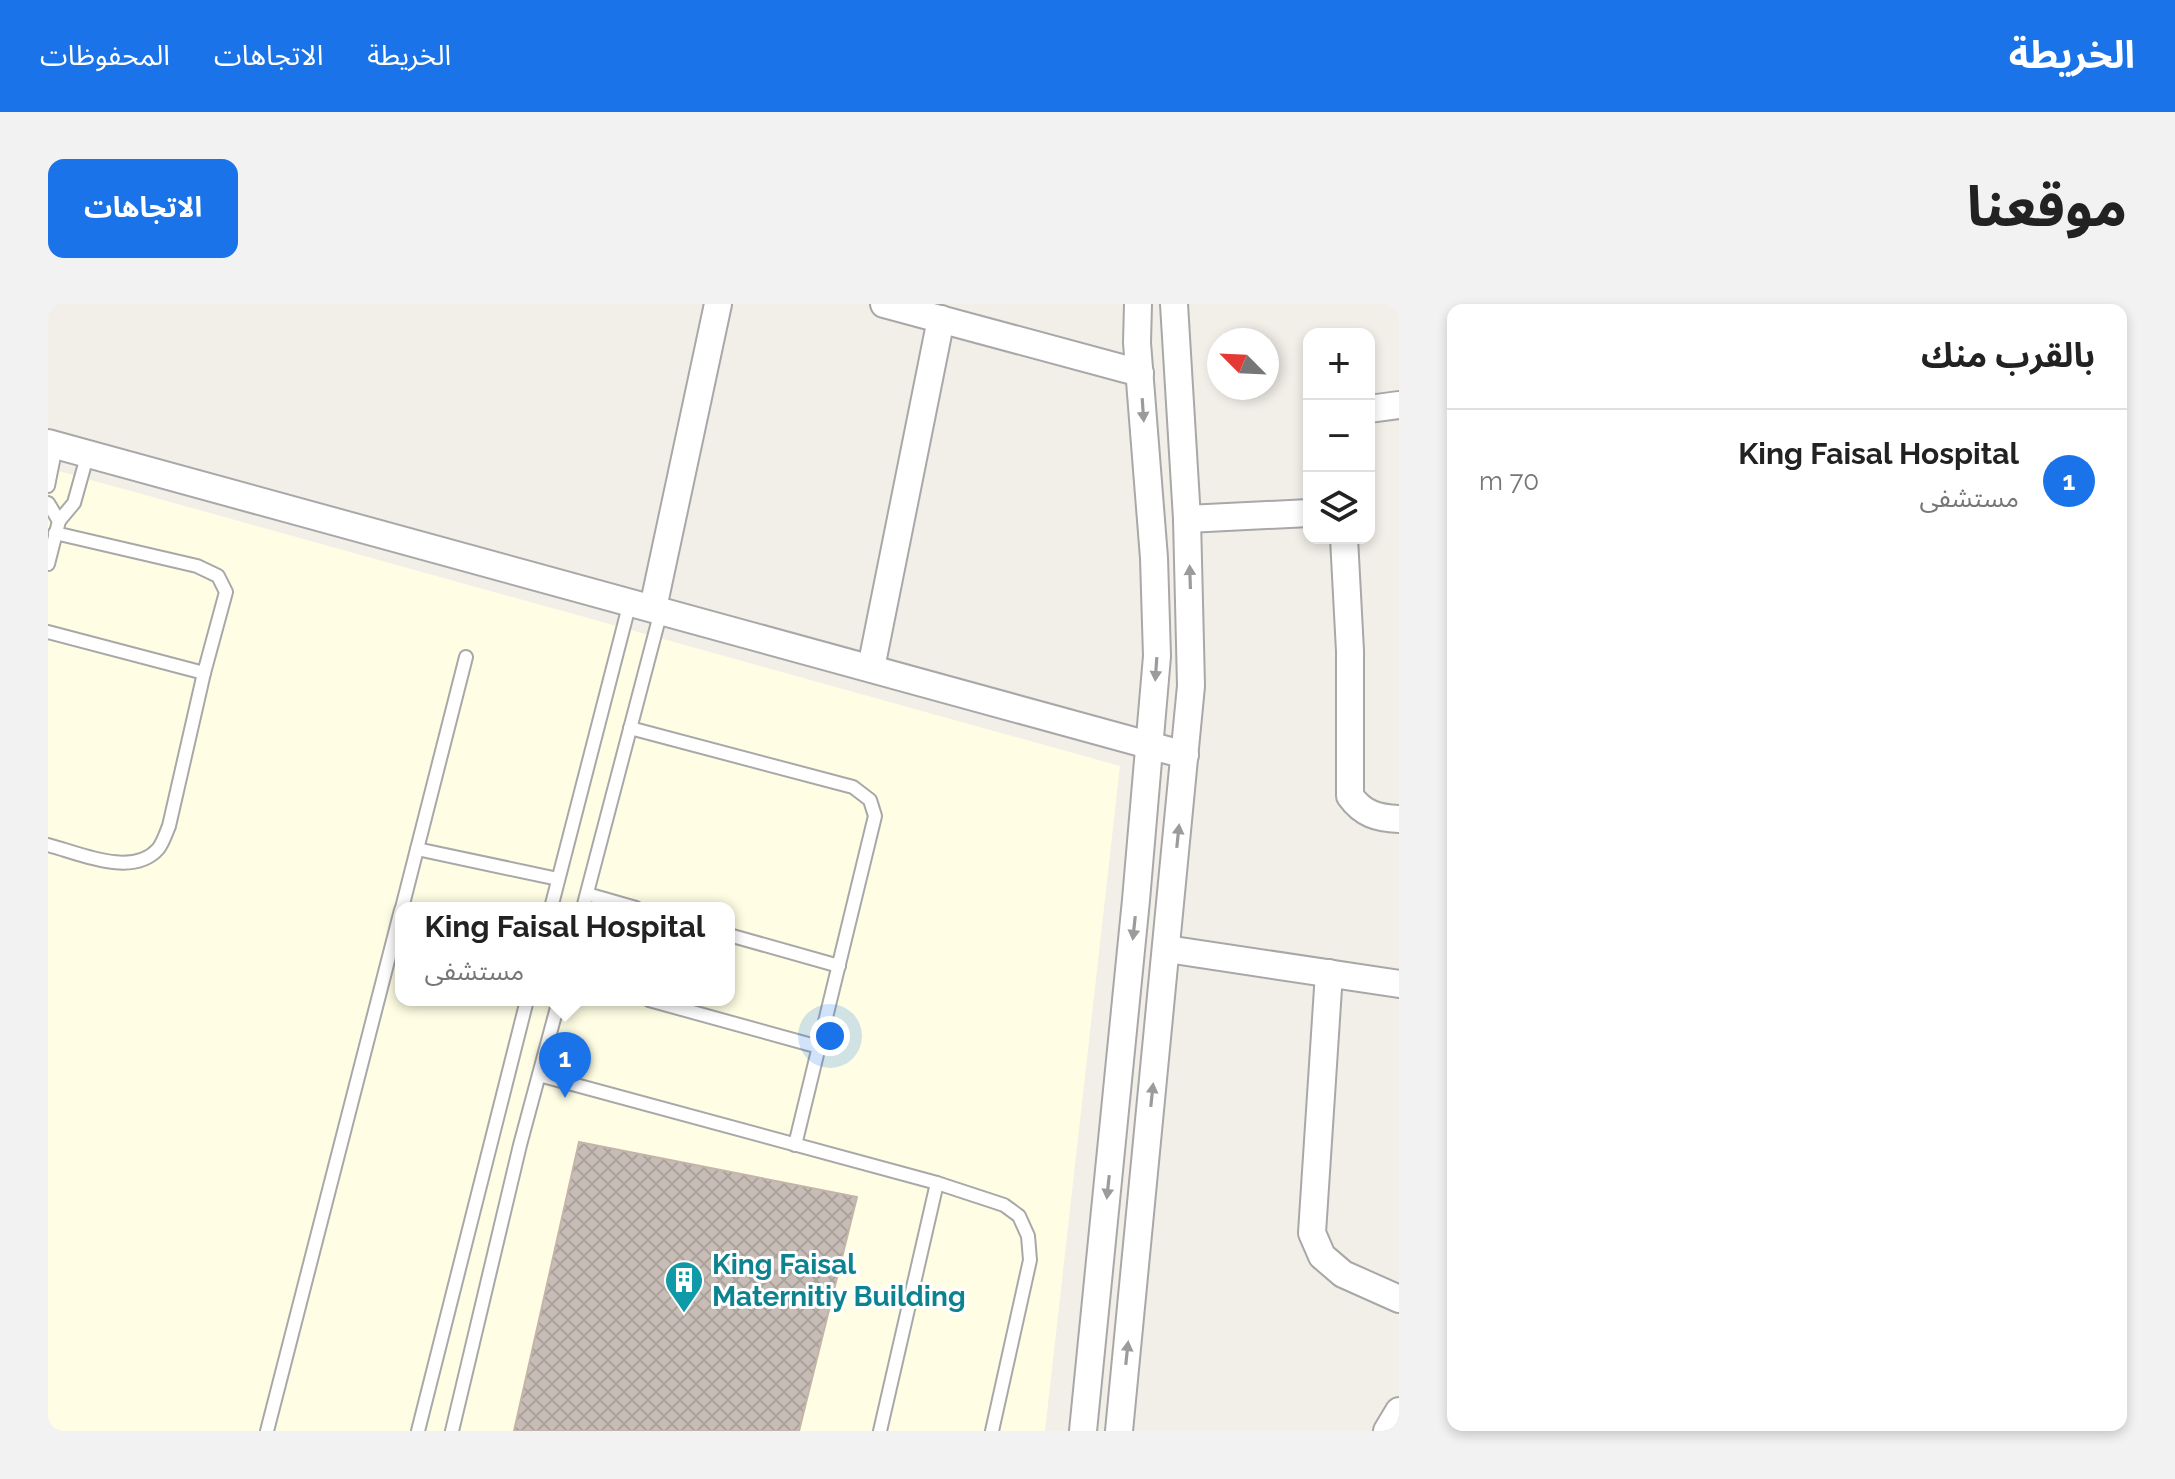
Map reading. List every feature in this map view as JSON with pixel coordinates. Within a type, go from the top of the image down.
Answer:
[{"type":"street","points":[[648,607],[718,304]]},
{"type":"street","points":[[884,304],[1140,373]]},
{"type":"street","points":[[1083,1431],[1157,656],[1138,304]]},
{"type":"street","points":[[1119,1431],[1191,686],[1192,626],[1174,304]]},
{"type":"street","points":[[871,668],[941,319]]},
{"type":"street","points":[[1375,408],[1399,405]]},
{"type":"street","points":[[52,444],[1185,755]]},
{"type":"street","points":[[1187,519],[1303,513]]},
{"type":"street","points":[[1344,544],[1350,651],[1350,796],[1360,811],[1399,819]]},
{"type":"street","points":[[1167,949],[1399,984]]},
{"type":"street","points":[[1329,973],[1312,1233],[1322,1256],[1343,1274],[1399,1299]]},
{"type":"street","points":[[1387,1431],[1399,1411]]},
{"type":"lane","points":[[48,486],[52,444]]},
{"type":"lane","points":[[48,564],[57,527],[74,503],[88,453]]},
{"type":"lane","points":[[48,503],[57,527]]},
{"type":"lane","points":[[48,845],[116,863],[139,861],[158,849],[169,826],[226,592],[218,576],[197,566],[57,527]]},
{"type":"lane","points":[[585,902],[630,728],[648,607]]},
{"type":"lane","points":[[552,902],[648,607]]},
{"type":"lane","points":[[48,632],[204,673]]},
{"type":"lane","points":[[403,902],[466,657]]},
{"type":"lane","points":[[630,728],[853,787],[870,800],[875,816],[795,1145]]},
{"type":"lane","points":[[417,849],[558,879]]},
{"type":"lane","points":[[587,894],[615,902]]},
{"type":"lane","points":[[267,1431],[395,932]]},
{"type":"lane","points":[[735,937],[839,966]]},
{"type":"lane","points":[[418,1431],[525,1006]]},
{"type":"lane","points":[[452,1431],[557,1006]]},
{"type":"lane","points":[[671,1006],[819,1047]]},
{"type":"lane","points":[[539,1075],[937,1183],[1004,1205],[1019,1216],[1028,1236],[1030,1260],[992,1431]]},
{"type":"lane","points":[[880,1431],[937,1183]]},
{"type":"shaded area","points":[[48,468],[1120,766],[1045,1431],[48,1431]]},
{"type":"building","name":"King Faisal Maternitiy Building","points":[[579,1142],[857,1197],[799,1431],[514,1431]]},
{"type":"place","name":"King Faisal Hospital","points":[[565,1098]]},
{"type":"place","name":"King Faisal Maternitiy Building","points":[[684,1314]]}]
